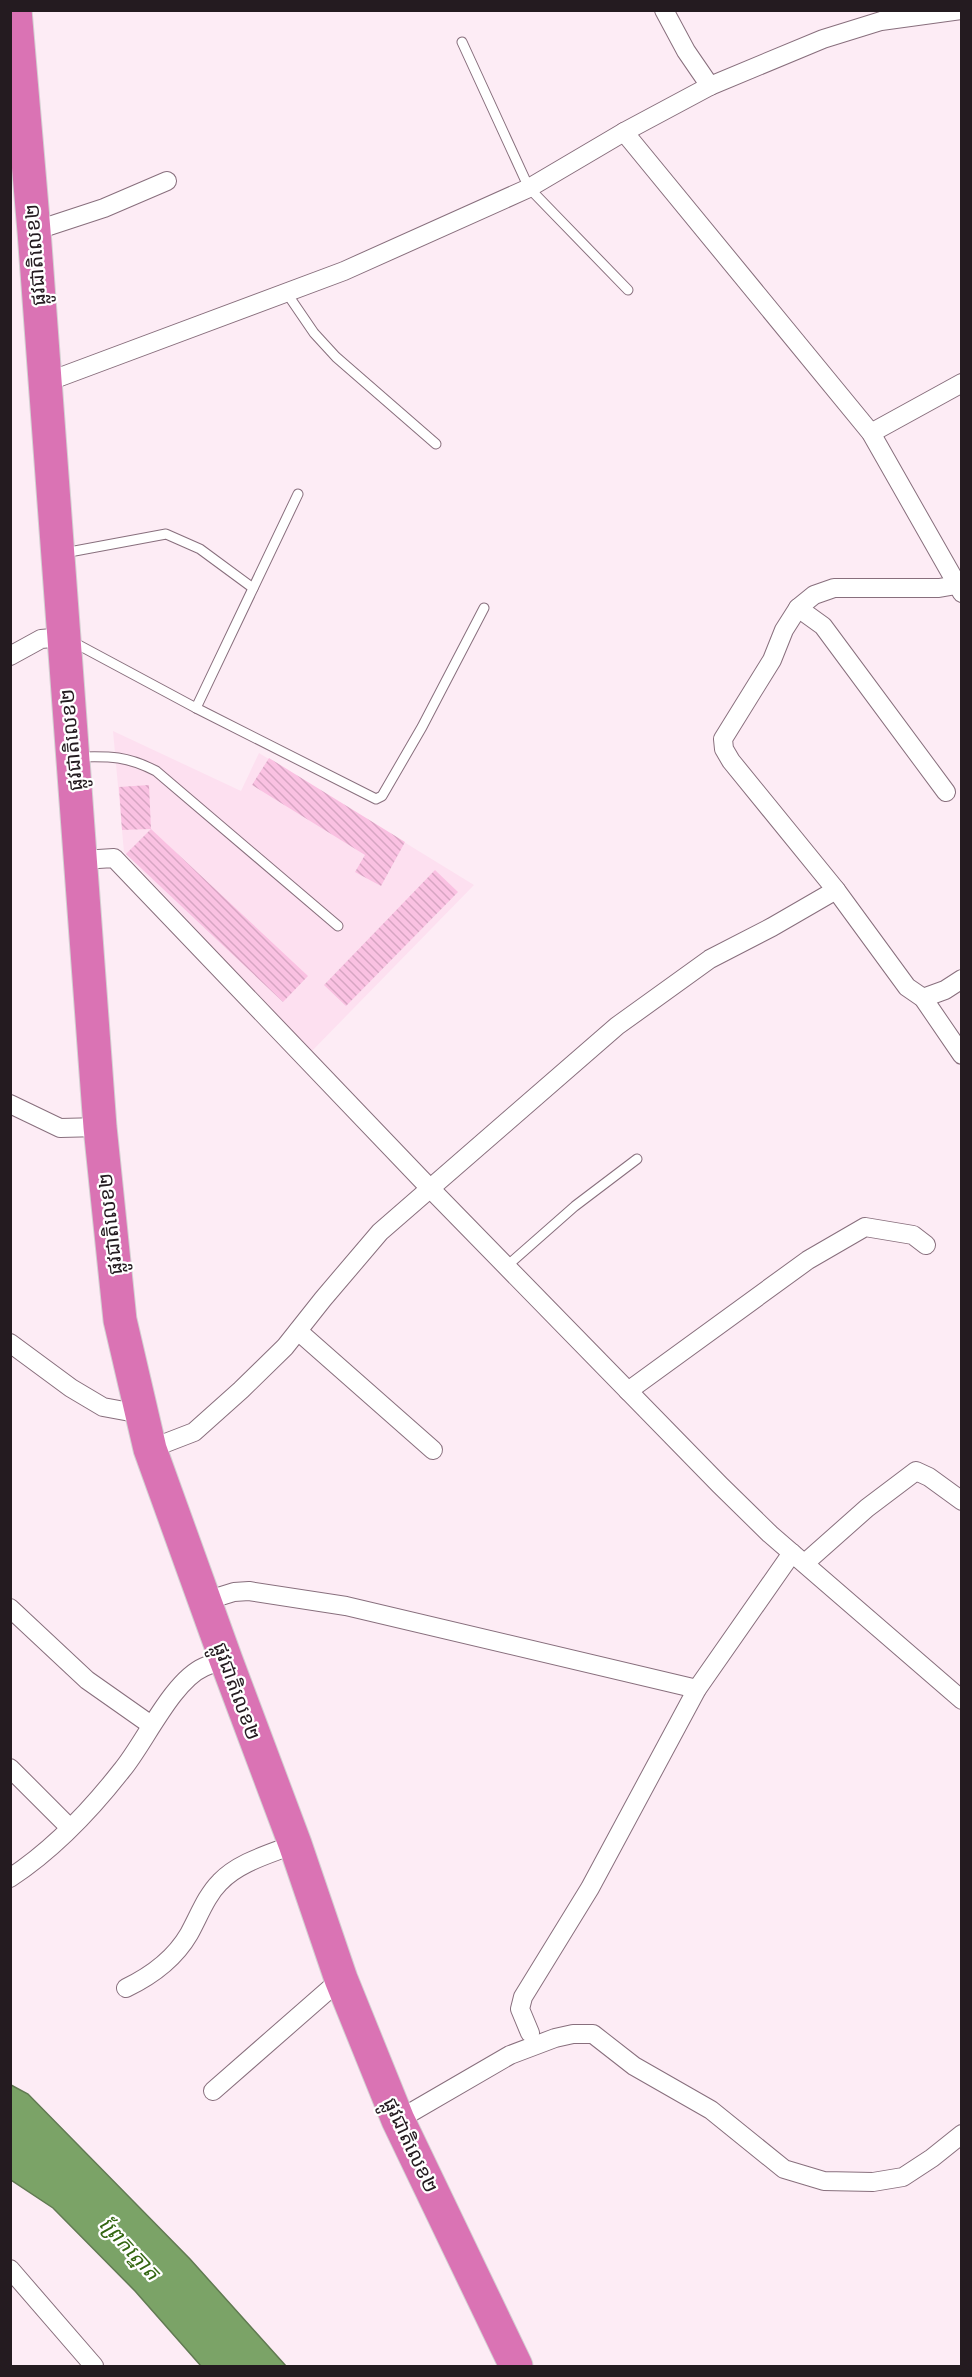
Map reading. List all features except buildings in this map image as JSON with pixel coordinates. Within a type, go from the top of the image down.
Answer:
[{"type":"highway","name":"ផ្លូវជាតិលេខ២","points":[[15,10],[34,231],[72,757],[82,860],[100,1127],[120,1320],[150,1449],[295,1844],[341,1979],[398,2120],[516,2367]]},
{"type":"street","points":[[664,10],[686,51],[710,86]]},
{"type":"street","points":[[44,383],[344,271],[529,188],[624,132],[710,86],[823,39],[881,21],[961,10]]},
{"type":"street","points":[[624,132],[871,433],[960,588],[834,588],[814,596],[798,608],[784,630],[772,660],[723,739],[724,750],[731,761],[836,890],[908,987],[923,998],[962,1055]]},
{"type":"street","points":[[34,231],[104,207],[167,181]]},
{"type":"street","points":[[871,433],[962,383]]},
{"type":"street","points":[[798,608],[823,626],[946,792]]},
{"type":"street","points":[[10,656],[41,639],[63,637]]},
{"type":"street","points":[[82,860],[114,858],[720,1485],[799,1558],[962,1700]]},
{"type":"street","points":[[150,1449],[194,1432],[285,1347],[380,1232],[617,1026],[710,959],[836,890]]},
{"type":"street","points":[[923,998],[945,990],[962,980]]},
{"type":"street","points":[[10,1104],[60,1128],[100,1127]]},
{"type":"street","points":[[627,1391],[808,1260],[866,1227],[913,1235],[926,1245]]},
{"type":"street","points":[[298,1331],[433,1450]]},
{"type":"street","points":[[10,1343],[71,1388],[103,1407],[141,1414]]},
{"type":"street","points":[[530,2033],[520,2009],[523,1997],[590,1888],[697,1689],[799,1558],[916,1471],[929,1477],[962,1501]]},
{"type":"street","points":[[205,1601],[234,1592],[249,1591],[346,1606],[697,1689]]},
{"type":"street","points":[[10,1608],[87,1680],[151,1725]]},
{"type":"street","points":[[10,1878],[38,1859],[124,1769],[151,1725],[183,1684],[202,1667],[226,1660]]},
{"type":"street","points":[[10,1768],[70,1828]]},
{"type":"street","points":[[126,1988],[144,1980],[177,1951],[220,1882],[238,1868],[295,1844]]},
{"type":"street","points":[[213,2091],[341,1979]]},
{"type":"street","points":[[398,2120],[510,2055],[555,2038],[573,2034],[593,2034],[634,2066],[711,2110],[784,2169],[824,2181],[873,2182],[903,2177],[962,2134]]},
{"type":"street","points":[[10,2270],[94,2367]]},
{"type":"lane","points":[[462,42],[529,188],[628,290]]},
{"type":"lane","points":[[286,292],[314,333],[336,357],[436,444]]},
{"type":"lane","points":[[196,708],[298,494]]},
{"type":"lane","points":[[58,554],[166,534],[200,549],[254,588]]},
{"type":"lane","points":[[63,637],[375,799],[382,796],[422,727],[484,608]]},
{"type":"lane","points":[[72,757],[113,756],[134,761],[156,771],[338,926]]},
{"type":"lane","points":[[507,1266],[575,1206],[637,1159]]},
{"type":"shaded area","points":[[113,731],[241,791],[259,753],[474,885],[311,1052],[124,852]]},
{"type":"water","name":"ព្រែកត្នោត","points":[[11,2085],[28,2094],[190,2259],[286,2366],[201,2366],[135,2291],[53,2208],[11,2180]]}]
